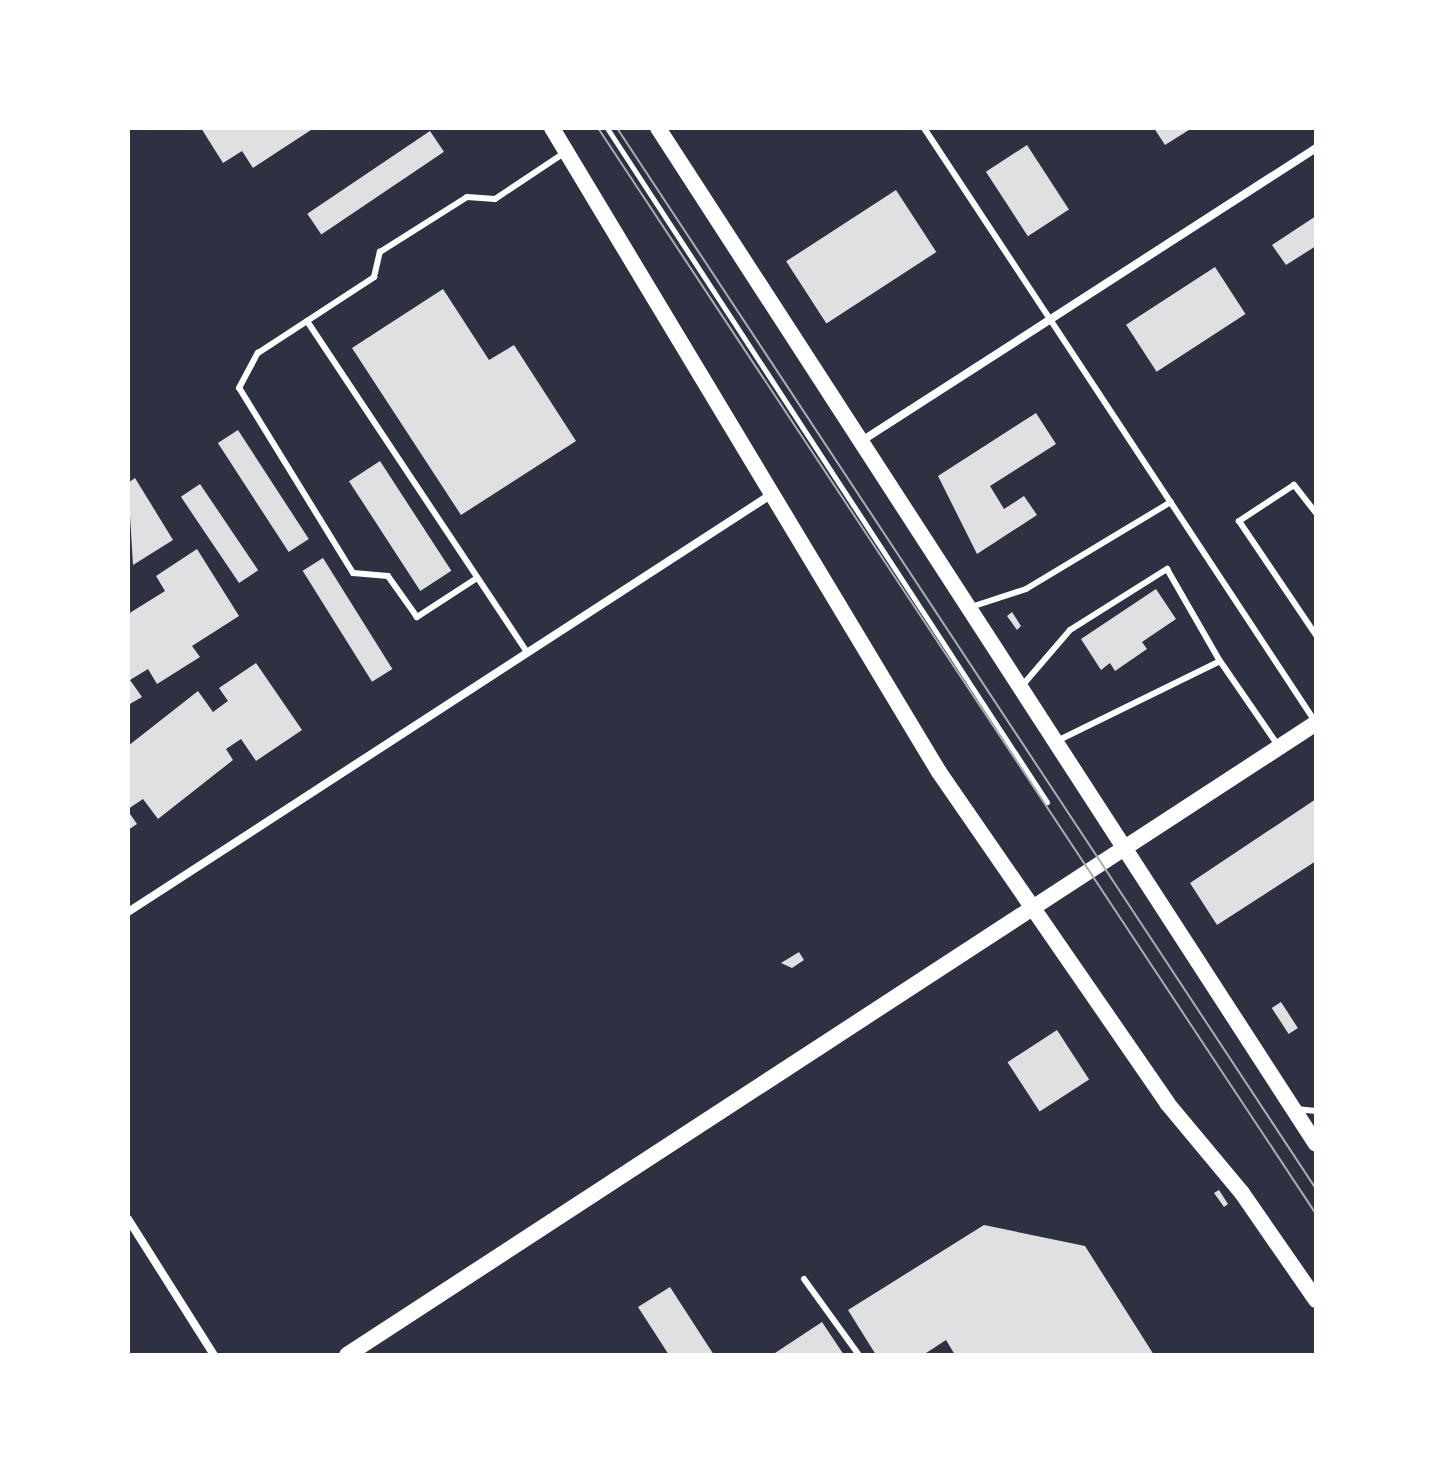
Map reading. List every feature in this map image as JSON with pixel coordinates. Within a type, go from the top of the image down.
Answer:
[{"type":"main road","points":[[552,128],[939,772],[1167,1103],[1242,1193],[1316,1300]]},
{"type":"main road","points":[[658,128],[859,443],[1316,1144]]},
{"type":"main road","points":[[347,1355],[1316,723]]},
{"type":"street","points":[[859,443],[1316,148]]},
{"type":"street","points":[[128,912],[526,651],[773,494]]},
{"type":"street","points":[[128,1219],[214,1355]]},
{"type":"lane","points":[[924,128],[1316,723]]},
{"type":"lane","points":[[477,578],[417,617],[388,576],[353,573],[239,388],[258,353],[374,277],[380,252],[467,197],[495,199],[567,151]]},
{"type":"lane","points":[[307,321],[526,651]]},
{"type":"lane","points":[[1316,513],[1294,485],[1239,521],[1316,635]]},
{"type":"lane","points":[[967,608],[1026,589],[1171,502]]},
{"type":"lane","points":[[1019,688],[1070,630],[1167,569],[1220,661],[1279,747]]},
{"type":"lane","points":[[1055,742],[1220,661]]},
{"type":"lane","points":[[1293,1109],[1316,1111]]},
{"type":"lane","points":[[804,1279],[859,1355]]},
{"type":"path","points":[[607,128],[1047,802]]},
{"type":"building","points":[[201,128],[314,128],[253,168],[242,151],[223,163]]},
{"type":"building","points":[[1154,128],[1192,128],[1165,145]]},
{"type":"building","points":[[430,131],[444,152],[321,234],[307,214]]},
{"type":"building","points":[[1027,145],[1069,210],[1028,236],[986,172]]},
{"type":"building","points":[[896,190],[936,252],[826,323],[786,261]]},
{"type":"building","points":[[1316,216],[1316,246],[1286,265],[1272,245]]},
{"type":"building","points":[[1215,267],[1245,314],[1157,372],[1126,325]]},
{"type":"building","points":[[443,289],[489,360],[514,345],[576,441],[461,515],[352,348]]},
{"type":"building","points":[[1036,413],[1056,444],[990,486],[1004,509],[1024,496],[1037,515],[977,554],[938,476]]},
{"type":"building","points":[[238,430],[309,539],[289,552],[218,443]]},
{"type":"building","points":[[380,461],[451,571],[420,591],[349,481]]},
{"type":"building","points":[[135,478],[173,540],[133,565],[128,483]]},
{"type":"building","points":[[200,484],[258,570],[239,583],[181,497]]},
{"type":"building","points":[[197,549],[239,616],[192,646],[200,657],[157,684],[148,669],[130,680],[142,697],[128,705],[128,614],[165,591],[156,576]]},
{"type":"building","points":[[323,558],[392,669],[372,682],[303,571]]},
{"type":"building","points":[[1156,589],[1176,619],[1142,642],[1147,649],[1115,671],[1110,663],[1101,670],[1081,639]]},
{"type":"building","points":[[1012,612],[1021,626],[1017,630],[1007,616]]},
{"type":"building","points":[[256,663],[302,730],[256,761],[241,739],[226,749],[233,760],[158,819],[143,799],[128,809],[128,746],[198,691],[213,712],[228,701],[219,688]]},
{"type":"building","points":[[1316,799],[1316,861],[1217,925],[1190,883]]},
{"type":"building","points":[[128,811],[137,824],[128,830]]},
{"type":"building","points":[[799,952],[804,960],[792,968],[781,963]]},
{"type":"building","points":[[1281,1002],[1298,1028],[1289,1034],[1272,1008]]},
{"type":"building","points":[[1057,1030],[1089,1079],[1040,1112],[1008,1062]]},
{"type":"building","points":[[1219,1190],[1228,1204],[1224,1207],[1214,1193]]},
{"type":"building","points":[[984,1225],[1085,1246],[1154,1355],[955,1355],[946,1340],[923,1355],[876,1355],[848,1310]]},
{"type":"building","points":[[670,1287],[714,1355],[669,1355],[638,1307]]},
{"type":"building","points":[[822,1322],[844,1355],[772,1355]]},
{"type":"tram line","points":[[598,128],[1316,1214]]},
{"type":"tram line","points":[[617,128],[1316,1189]]}]
